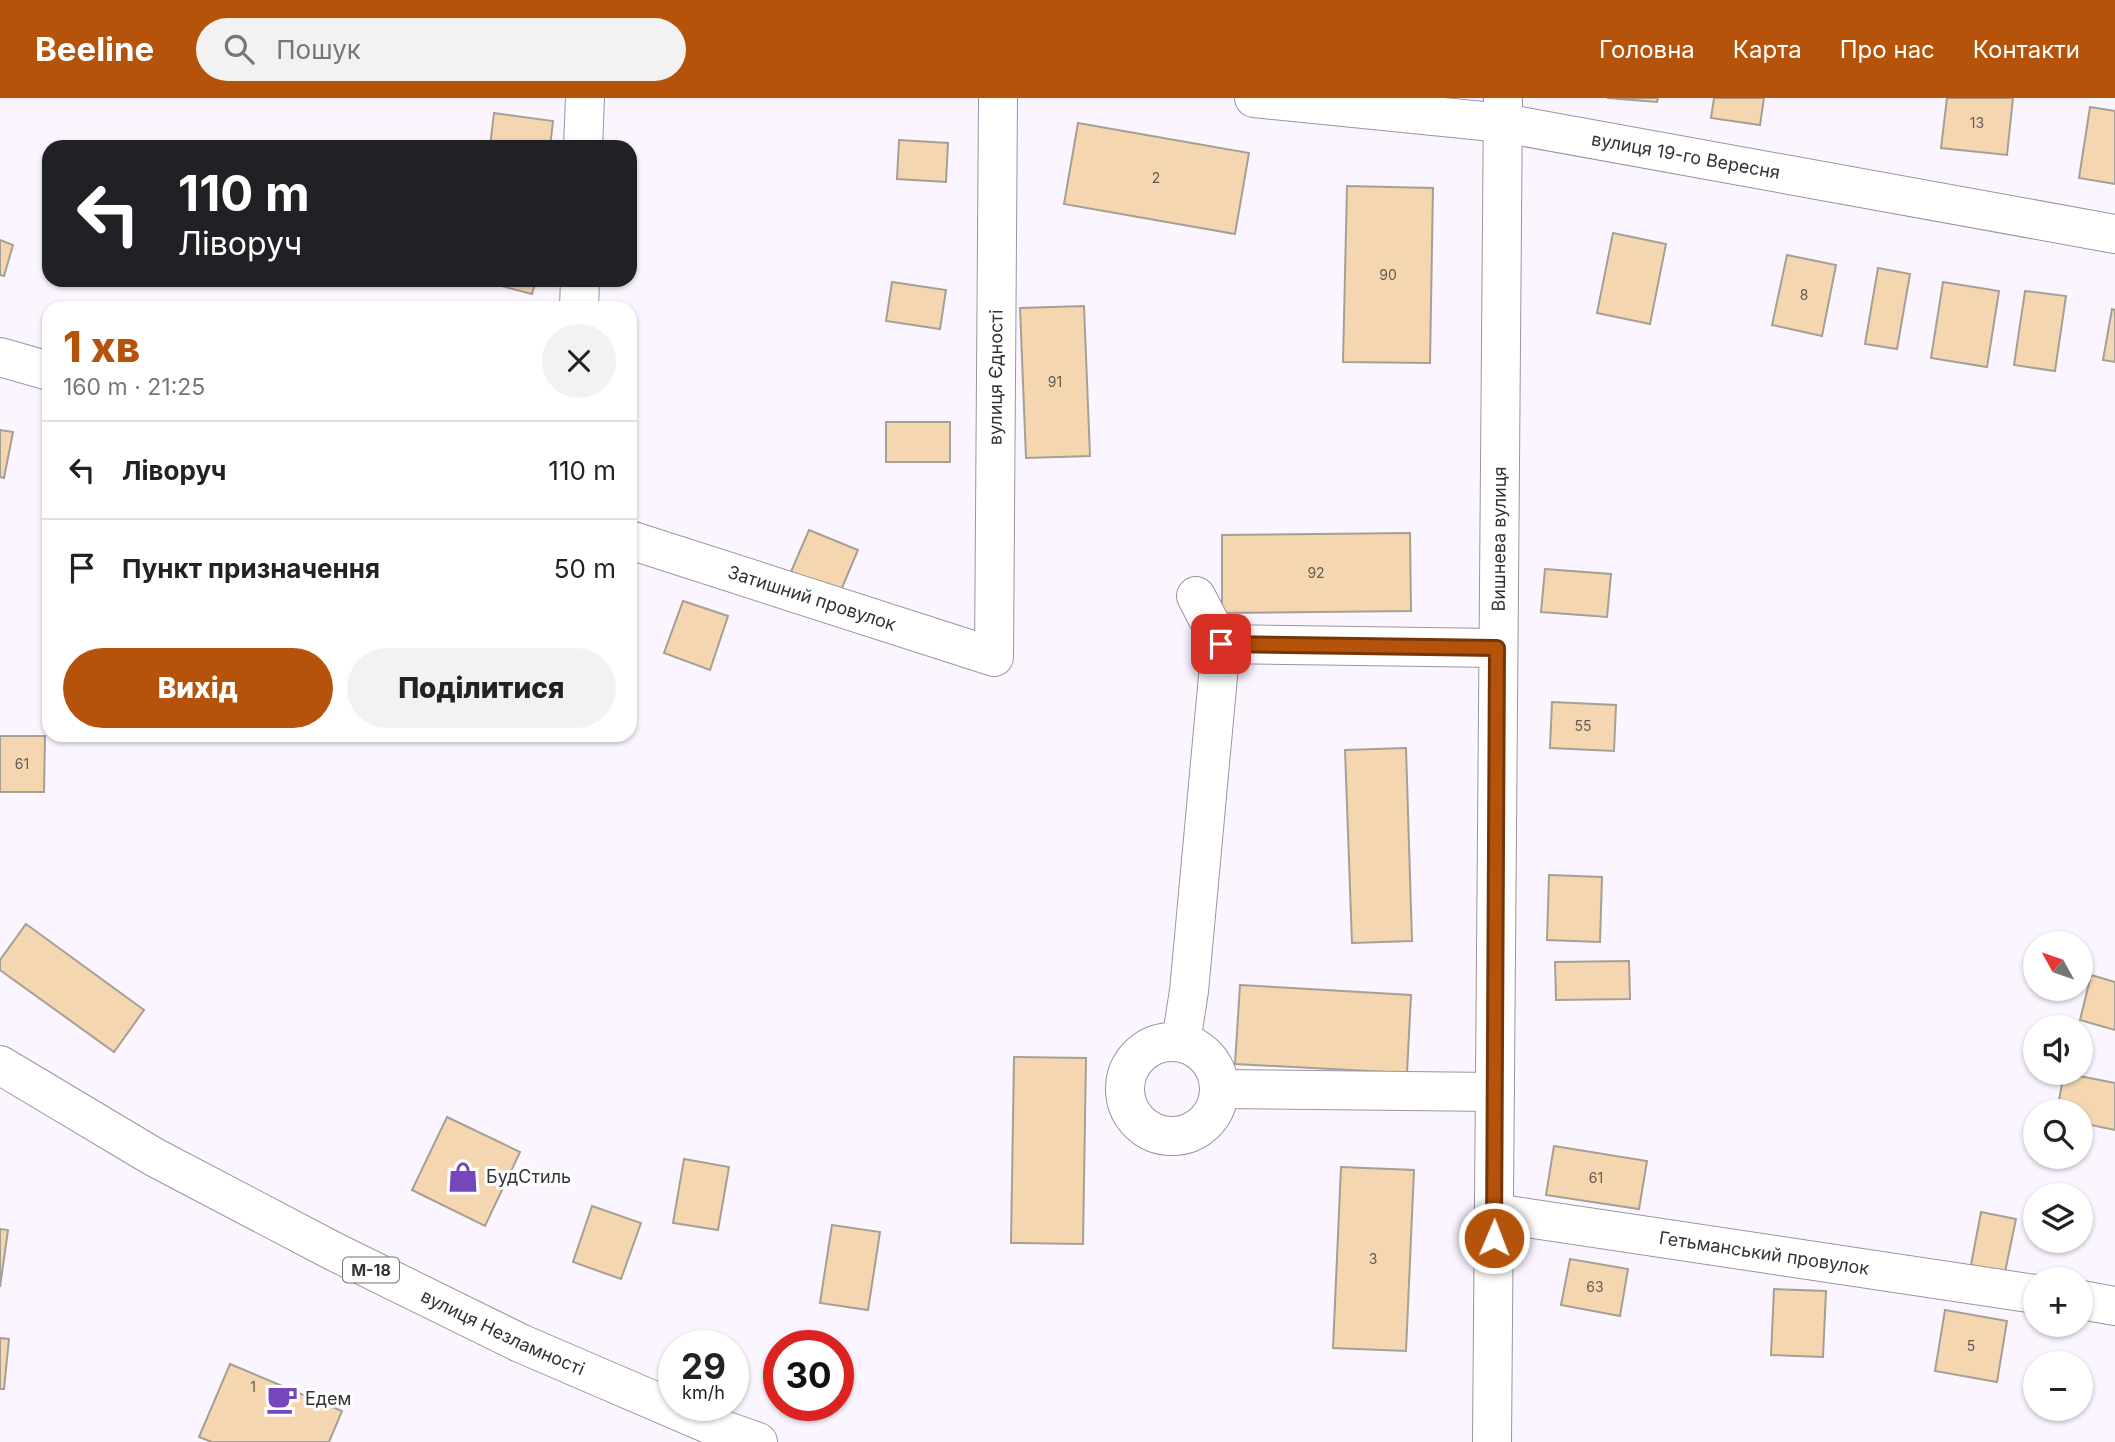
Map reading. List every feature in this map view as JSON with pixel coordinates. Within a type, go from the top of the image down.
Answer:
[{"type":"main road","points":[[583,140],[585,98]]},
{"type":"main road","name":"вулиця Єдності","points":[[994,657],[998,98]]},
{"type":"main road","name":"вулиця 19-го Вересня","points":[[1254,98],[1503,111],[2115,234]]},
{"type":"main road","name":"Вишнева вулиця","points":[[1492,1442],[1503,111]]},
{"type":"main road","points":[[0,357],[42,369]]},
{"type":"main road","name":"Затишний провулок","points":[[637,542],[994,657]]},
{"type":"main road","points":[[1181,1042],[1190,977],[1221,644],[1196,596]]},
{"type":"main road","points":[[1221,644],[1497,648]]},
{"type":"main road","points":[[1181,1042],[1203,1053],[1214,1066],[1219,1082],[1219,1098],[1212,1114],[1201,1126],[1186,1134],[1162,1135],[1140,1124],[1129,1111],[1124,1096],[1125,1079],[1131,1063],[1142,1051],[1157,1043],[1181,1042]]},
{"type":"main road","name":"вулиця Незламності","points":[[0,1065],[154,1157],[332,1251],[520,1343],[713,1426],[758,1442]]},
{"type":"main road","points":[[1219,1088],[1495,1092]]},
{"type":"main road","name":"Гетьманський провулок","points":[[1494,1213],[2023,1292]]},
{"type":"main road","points":[[2093,1302],[2115,1306]]},
{"type":"building","points":[[1607,98],[1658,98],[1657,102]]},
{"type":"building","points":[[1714,98],[1764,98],[1760,125],[1711,118]]},
{"type":"building","points":[[1947,98],[2013,98],[2007,155],[1941,148]]},
{"type":"building","points":[[2090,107],[2115,111],[2115,184],[2079,178]]},
{"type":"building","points":[[494,113],[553,121],[551,140],[491,140]]},
{"type":"building","points":[[1078,123],[1249,153],[1235,234],[1064,204]]},
{"type":"building","points":[[899,140],[948,143],[946,182],[897,179]]},
{"type":"building","points":[[1347,186],[1433,188],[1430,363],[1343,362]]},
{"type":"building","points":[[1613,233],[1666,244],[1650,324],[1597,313]]},
{"type":"building","points":[[0,240],[13,245],[4,276],[0,275]]},
{"type":"building","points":[[1787,255],[1836,265],[1822,336],[1772,325]]},
{"type":"building","points":[[1878,268],[1910,274],[1897,349],[1865,344]]},
{"type":"building","points":[[892,282],[946,290],[940,329],[886,321]]},
{"type":"building","points":[[1943,282],[1999,291],[1987,367],[1931,358]]},
{"type":"building","points":[[506,287],[534,287],[532,294]]},
{"type":"building","points":[[2025,291],[2066,296],[2055,371],[2014,365]]},
{"type":"building","points":[[1084,306],[1090,456],[1026,458],[1020,308]]},
{"type":"building","points":[[2112,309],[2115,310],[2115,362],[2103,360]]},
{"type":"building","points":[[886,422],[950,422],[950,462],[886,462]]},
{"type":"building","points":[[0,430],[13,432],[4,478],[0,477]]},
{"type":"building","points":[[809,530],[858,550],[836,602],[787,581]]},
{"type":"building","points":[[1410,533],[1411,611],[1222,613],[1222,535]]},
{"type":"building","points":[[1545,569],[1611,574],[1607,617],[1541,612]]},
{"type":"building","points":[[683,601],[728,616],[710,670],[664,653]]},
{"type":"building","points":[[1552,702],[1616,705],[1614,751],[1550,748]]},
{"type":"building","points":[[0,736],[42,736],[42,742],[45,742],[44,792],[0,792]]},
{"type":"building","points":[[1406,748],[1412,941],[1352,943],[1345,750]]},
{"type":"building","points":[[1549,875],[1602,877],[1600,942],[1547,940]]},
{"type":"building","points":[[26,924],[144,1010],[114,1052],[0,970],[0,960]]},
{"type":"building","points":[[1629,961],[1630,999],[1556,1000],[1555,962]]},
{"type":"building","points":[[2093,976],[2115,982],[2115,1030],[2093,1024],[2093,1015],[2081,1015],[2085,1001],[2093,1001]]},
{"type":"building","points":[[1240,985],[1411,995],[1407,1073],[1235,1064]]},
{"type":"building","points":[[1014,1057],[1086,1058],[1083,1244],[1011,1243]]},
{"type":"building","points":[[2093,1079],[2115,1083],[2115,1130],[2093,1125],[2093,1099],[2059,1099],[2062,1085],[2093,1085]]},
{"type":"building","points":[[447,1117],[520,1152],[485,1226],[412,1190]]},
{"type":"building","points":[[1554,1146],[1647,1161],[1639,1209],[1546,1195]]},
{"type":"building","points":[[684,1159],[729,1167],[718,1230],[673,1223]]},
{"type":"building","points":[[1341,1167],[1414,1170],[1406,1351],[1333,1348]]},
{"type":"building","points":[[592,1206],[641,1223],[621,1279],[573,1262]]},
{"type":"building","points":[[1981,1212],[2016,1219],[2005,1272],[1971,1265]]},
{"type":"building","points":[[832,1225],[880,1232],[868,1310],[820,1303]]},
{"type":"building","points":[[0,1229],[8,1230],[0,1287]]},
{"type":"building","points":[[1570,1259],[1628,1269],[1620,1316],[1561,1305]]},
{"type":"building","points":[[1774,1289],[1826,1291],[1823,1357],[1771,1355]]},
{"type":"building","points":[[1945,1310],[2007,1321],[1997,1382],[1935,1371]]},
{"type":"building","points":[[0,1338],[9,1339],[4,1389],[0,1389]]},
{"type":"building","points":[[230,1364],[342,1411],[329,1442],[212,1442],[199,1437]]},
{"type":"place","name":"БудСтиль","points":[[463,1177]]},
{"type":"place","name":"Едем","points":[[282,1399]]},
{"type":"route","points":[[1221,644],[1497,648],[1494,1238]]}]
